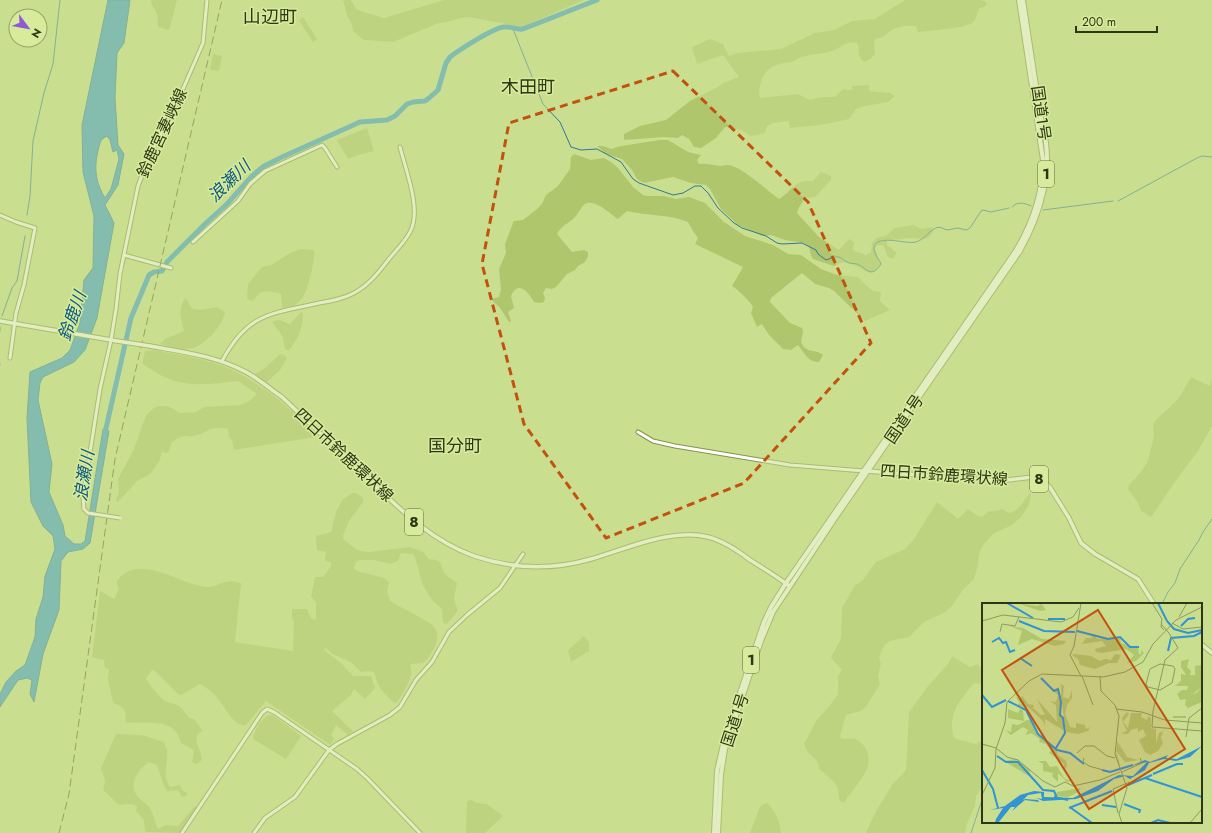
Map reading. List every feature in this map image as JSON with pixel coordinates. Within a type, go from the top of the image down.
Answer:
[{"type":"highway","name":"国道1号","points":[[1019,0],[1041,143],[1043,168],[1036,205],[1023,241]]},
{"type":"highway","name":"国道1号","points":[[714,833],[719,757],[765,623],[773,612],[788,584],[894,431],[1035,222],[1046,179],[1046,159],[1044,132],[1023,0]]},
{"type":"highway","name":"国道1号","points":[[718,833],[721,775],[724,756],[736,708]]},
{"type":"main road","name":"四日市鈴鹿環状線","points":[[2,322],[191,353],[222,361],[246,372],[282,397],[406,514],[428,532],[445,543],[474,556],[517,565],[551,566],[575,563],[669,536],[691,534],[708,537],[724,543],[788,584]]},
{"type":"main road","name":"四日市鈴鹿環状線","points":[[866,471],[994,481],[1033,477],[1039,479],[1045,482],[1051,489],[1069,518],[1081,543],[1095,554],[1136,577],[1141,582],[1153,603]]},
{"type":"main road","points":[[1202,645],[1212,654]]},
{"type":"street","name":"鈴鹿宮妻峡線","points":[[120,518],[88,513],[84,509],[83,497],[94,424],[111,340],[120,274],[136,197],[150,154],[176,105],[203,43],[208,0]]},
{"type":"street","points":[[193,242],[238,201],[253,181],[272,168],[320,145],[326,148],[338,167]]},
{"type":"street","points":[[222,361],[241,334],[252,323],[260,318],[276,312],[346,296],[365,286],[375,277],[410,232],[414,220],[414,204],[400,148]]},
{"type":"street","points":[[0,215],[35,228],[10,358]]},
{"type":"street","points":[[124,255],[171,268]]},
{"type":"street","points":[[638,432],[653,441],[675,446],[790,464],[866,471]]},
{"type":"street","points":[[254,833],[265,818],[294,797],[329,750],[396,711],[400,707],[416,680],[432,662],[452,628],[497,591],[517,565],[523,554]]},
{"type":"street","points":[[182,833],[264,710],[270,710],[363,775],[420,833]]},
{"type":"highlighted area","points":[[673,71],[808,202],[871,343],[744,483],[606,538],[524,424],[482,264],[509,123]]},
{"type":"green space","points":[[151,0],[177,0],[169,30],[158,27],[157,14]]},
{"type":"green space","points":[[343,0],[351,0],[356,9],[360,11],[384,18],[444,0],[584,0],[522,27],[465,17],[439,23],[393,42],[362,39],[353,31]]},
{"type":"green space","points":[[905,0],[981,0],[985,1],[987,4],[984,7],[979,8],[976,18],[968,25],[918,32],[916,26],[904,26],[893,29],[883,37],[875,39],[875,54],[867,61],[861,60],[858,44],[848,43],[832,51],[801,57],[791,62],[776,65],[766,73],[762,79],[759,94],[760,98],[798,94],[810,100],[822,97],[835,97],[843,89],[849,90],[852,89],[852,86],[869,85],[869,91],[890,93],[895,96],[888,102],[856,109],[849,119],[821,125],[790,128],[789,121],[773,123],[767,126],[765,133],[751,136],[741,130],[725,127],[716,138],[701,148],[694,147],[689,139],[682,135],[678,138],[664,137],[624,140],[624,134],[640,126],[666,120],[690,101],[723,83],[739,77],[723,55],[697,64],[692,47],[710,39],[723,44],[729,56],[737,53],[781,49],[815,33],[834,30],[852,21],[875,19]]},
{"type":"green space","points":[[303,17],[317,39],[313,42],[299,20]]},
{"type":"green space","points":[[213,54],[222,56],[219,71],[210,70]]},
{"type":"green space","points":[[367,128],[374,151],[348,159],[337,140]]},
{"type":"green space","points":[[660,140],[668,140],[688,152],[701,155],[697,160],[699,164],[733,166],[754,179],[779,199],[798,183],[813,181],[821,172],[831,176],[831,180],[815,197],[805,198],[797,213],[819,237],[839,250],[849,239],[854,242],[854,251],[866,255],[871,252],[872,243],[876,238],[886,236],[895,228],[913,225],[922,229],[932,227],[933,231],[929,237],[926,238],[910,238],[887,241],[887,245],[896,252],[893,259],[888,257],[883,245],[877,245],[875,248],[880,264],[872,273],[843,262],[834,266],[813,259],[809,247],[804,243],[785,240],[771,235],[763,236],[738,225],[721,209],[710,189],[706,185],[691,183],[673,177],[644,183],[637,179],[632,170],[622,159],[606,154],[597,146],[603,146],[611,149]]},
{"type":"green space","points":[[574,154],[591,160],[604,158],[611,162],[618,168],[633,187],[643,195],[664,196],[676,199],[689,197],[705,203],[724,222],[745,236],[773,245],[788,254],[801,255],[821,269],[837,275],[858,277],[873,291],[881,292],[880,301],[890,310],[865,321],[834,291],[815,284],[802,273],[771,298],[770,302],[790,323],[802,328],[803,332],[801,342],[806,349],[823,355],[819,362],[812,361],[798,345],[791,350],[783,349],[769,335],[762,324],[757,327],[751,313],[753,307],[752,305],[732,286],[743,267],[695,244],[698,238],[688,222],[666,216],[627,211],[618,219],[602,207],[589,203],[585,204],[575,217],[557,234],[572,252],[584,250],[588,252],[585,262],[567,274],[556,287],[552,289],[546,288],[543,293],[545,298],[544,302],[534,302],[529,294],[523,289],[520,288],[514,291],[511,296],[514,308],[508,312],[511,321],[509,322],[500,308],[491,299],[499,297],[501,289],[499,269],[506,253],[505,244],[513,223],[514,221],[523,220],[537,209],[542,204],[546,195],[558,186],[570,169],[571,157]]},
{"type":"green space","points":[[301,249],[314,250],[314,254],[313,266],[307,288],[303,297],[299,301],[285,310],[282,307],[281,294],[279,293],[265,292],[260,293],[252,301],[247,299],[248,284],[262,267],[271,265],[290,253]]},
{"type":"green space","points":[[185,298],[193,308],[203,309],[217,307],[225,312],[220,324],[206,341],[194,348],[181,349],[160,344],[165,339],[184,331],[180,312]]},
{"type":"green space","points":[[301,312],[303,313],[303,318],[301,328],[297,339],[288,351],[285,349],[283,337],[273,321],[280,320],[290,324]]},
{"type":"green space","points":[[154,350],[215,363],[243,376],[270,393],[294,413],[317,435],[316,437],[234,450],[232,440],[229,437],[228,429],[216,428],[198,435],[182,437],[172,442],[168,453],[162,452],[159,462],[150,474],[137,481],[118,502],[116,501],[119,491],[118,479],[134,449],[146,415],[155,407],[168,406],[180,413],[196,412],[204,407],[240,405],[249,401],[257,394],[238,381],[211,384],[188,384],[165,377],[142,363],[145,351]]},
{"type":"green space","points":[[280,354],[287,358],[280,370],[266,383],[255,374],[265,368]]},
{"type":"green space","points":[[1191,377],[1210,386],[1212,379],[1212,426],[1198,451],[1151,517],[1141,511],[1138,503],[1128,489],[1129,485],[1141,472],[1148,461],[1154,436],[1153,423],[1179,398]]},
{"type":"green space","points":[[352,493],[356,493],[363,498],[363,502],[349,521],[343,536],[344,540],[357,550],[369,552],[410,547],[423,552],[429,559],[440,562],[446,575],[457,583],[454,599],[458,611],[447,624],[443,623],[441,608],[433,601],[423,586],[413,554],[401,553],[398,561],[390,564],[374,560],[360,560],[356,562],[354,568],[357,571],[384,578],[389,582],[387,591],[390,601],[424,619],[436,630],[437,642],[434,649],[425,661],[410,665],[410,678],[397,702],[395,703],[382,690],[377,682],[375,673],[369,671],[361,672],[352,663],[331,653],[326,648],[324,650],[342,664],[353,676],[371,676],[375,688],[365,699],[354,689],[351,695],[332,711],[353,731],[348,735],[336,725],[331,735],[334,739],[330,745],[266,701],[246,725],[238,724],[215,695],[200,684],[179,695],[154,670],[152,670],[146,678],[158,695],[165,701],[176,704],[180,707],[189,718],[194,719],[203,731],[197,737],[197,744],[202,760],[197,764],[192,762],[194,751],[182,744],[177,733],[166,725],[160,723],[126,722],[123,708],[113,703],[108,680],[109,669],[105,668],[104,660],[92,657],[100,591],[114,599],[119,589],[117,581],[119,578],[131,570],[141,569],[164,573],[187,582],[208,587],[228,582],[241,583],[235,642],[293,651],[294,621],[292,619],[292,609],[307,609],[311,618],[316,620],[316,603],[311,596],[315,577],[324,576],[331,566],[331,562],[325,561],[326,552],[317,550],[316,536],[331,532],[336,512],[342,500]]},
{"type":"green space","points":[[1031,493],[1029,505],[1021,517],[1012,525],[993,534],[983,545],[979,554],[974,579],[963,590],[952,606],[944,613],[924,622],[909,637],[890,641],[882,649],[879,659],[881,663],[878,676],[880,684],[865,708],[861,711],[846,715],[840,736],[842,739],[854,739],[862,743],[869,758],[867,769],[859,782],[845,802],[841,802],[839,799],[837,786],[819,769],[818,762],[807,751],[804,744],[816,721],[838,694],[838,676],[842,670],[831,658],[841,638],[842,608],[855,585],[862,581],[876,562],[905,549],[914,539],[937,502],[958,519],[968,509],[982,517],[989,511],[1003,509],[1008,513],[1012,512],[1023,503]]},
{"type":"green space","points":[[584,636],[589,642],[589,651],[571,662],[568,650]]},
{"type":"green space","points":[[952,656],[970,667],[977,664],[982,668],[982,684],[974,683],[956,707],[952,720],[953,736],[956,739],[976,744],[982,741],[982,787],[976,796],[975,806],[966,826],[965,833],[866,833],[876,811],[892,785],[906,770],[909,712],[928,686],[948,664]]},
{"type":"green space","points":[[269,715],[273,715],[301,736],[286,759],[253,739],[258,726]]},
{"type":"green space","points":[[116,734],[142,735],[164,742],[167,750],[167,782],[170,787],[180,785],[183,791],[187,793],[186,796],[182,797],[178,790],[167,791],[157,765],[149,762],[136,776],[134,781],[134,790],[150,808],[158,829],[166,825],[178,826],[195,806],[198,808],[179,833],[146,832],[144,820],[136,811],[137,807],[135,805],[119,805],[103,790],[105,781],[101,768]]},
{"type":"green space","points":[[471,800],[477,803],[487,804],[503,816],[485,833],[466,833],[467,801]]},
{"type":"green space","points":[[767,803],[777,816],[781,833],[750,833],[760,807]]},
{"type":"water","points":[[108,0],[130,0],[124,43],[117,53],[115,98],[118,145],[124,154],[118,185],[105,205],[114,223],[97,318],[85,350],[74,362],[43,377],[40,383],[38,400],[52,464],[49,492],[63,525],[65,536],[74,544],[81,544],[85,541],[103,429],[109,431],[90,543],[83,549],[68,552],[61,561],[59,610],[43,654],[34,702],[30,694],[32,680],[27,678],[18,680],[0,707],[0,694],[6,682],[16,671],[25,665],[35,637],[36,619],[43,597],[45,576],[55,549],[53,536],[43,526],[31,502],[27,418],[30,372],[62,358],[70,350],[80,323],[84,280],[93,268],[94,216],[83,172],[82,125]],"holes":[[[107,136],[110,140],[113,152],[117,150],[119,159],[111,189],[105,198],[98,184],[96,163],[101,140]]]},
{"type":"waterway","points":[[27,215],[30,196],[33,141],[44,93],[53,64],[60,0]]},
{"type":"waterway","name":"浪瀬川","points":[[104,437],[131,318],[149,275],[154,272],[162,271],[167,262],[227,204],[252,176],[264,166],[360,122],[387,120],[395,116],[407,104],[425,101],[438,90],[446,63],[450,57],[485,35],[499,28],[506,27],[523,29],[597,0]]},
{"type":"waterway","points":[[513,29],[543,104],[560,122],[571,147],[581,150],[597,149],[621,162],[633,179],[639,183],[673,195],[683,193],[695,186],[701,186],[708,193],[718,208],[734,223],[742,228],[766,236],[777,243],[802,243],[816,250],[818,254],[826,260],[839,257],[848,263],[857,264],[871,272],[877,269],[881,264],[874,250],[875,245],[879,242],[884,240],[916,242],[939,227],[947,230],[958,228],[966,230],[970,228],[981,211],[991,212],[1009,208]]},
{"type":"waterway","points":[[1118,201],[1197,158],[1202,156],[1212,157]]},
{"type":"waterway","points":[[1043,210],[1113,201]]},
{"type":"waterway","points":[[1012,207],[1019,203],[1024,203],[1031,206]]},
{"type":"waterway","points":[[2,316],[12,288],[17,281],[25,236]]},
{"type":"waterway","points":[[1162,603],[1175,583],[1180,569],[1212,519]]},
{"type":"waterway","points":[[971,833],[982,800]]},
{"type":"railway","points":[[59,833],[69,794],[115,459],[222,0]]},
{"type":"district","name":"山辺町","points":[[270,17]]},
{"type":"district","name":"木田町","points":[[528,87]]},
{"type":"district","name":"国分町","points":[[455,446]]},
{"type":"water label","name":"鈴鹿川","points":[[72,316]]}]
